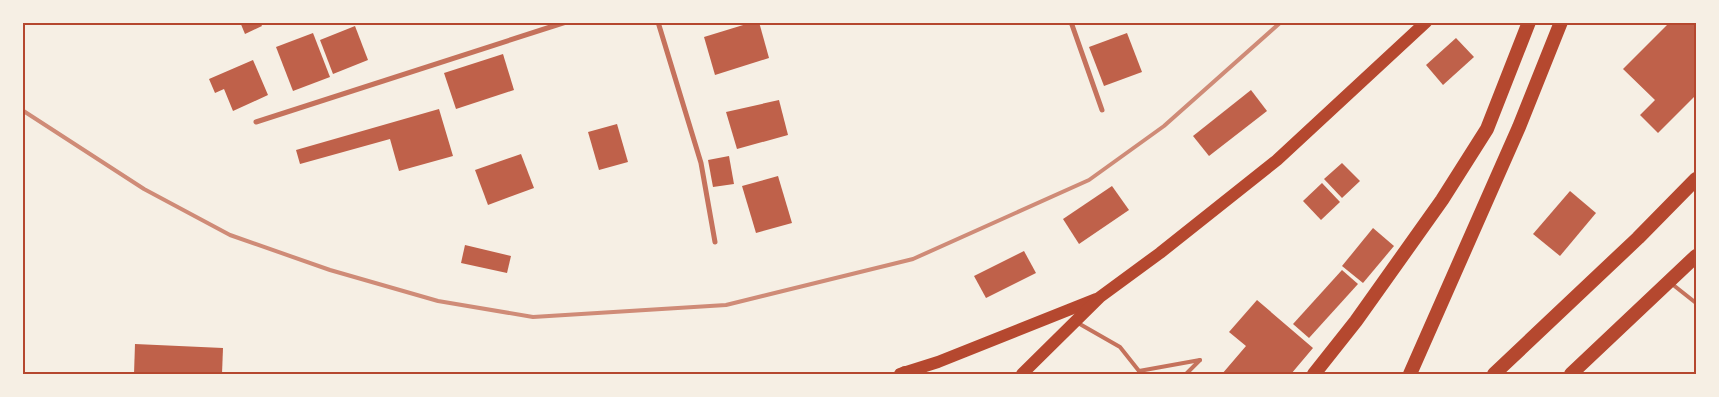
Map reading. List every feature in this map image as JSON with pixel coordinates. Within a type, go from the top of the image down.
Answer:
[{"type":"highway","points":[[1314,374],[1356,321],[1442,200],[1487,128],[1529,22]]},
{"type":"highway","points":[[1410,374],[1520,127],[1561,22]]},
{"type":"highway","points":[[1494,374],[1638,238],[1696,179]]},
{"type":"highway","points":[[1571,374],[1670,283],[1696,256]]},
{"type":"main road","points":[[1022,374],[1100,297],[1160,253],[1277,160],[1426,22]]},
{"type":"main road","points":[[904,374],[1100,297]]},
{"type":"street","points":[[256,122],[566,22]]},
{"type":"street","points":[[658,22],[701,163],[716,242]]},
{"type":"street","points":[[1071,22],[1102,110]]},
{"type":"lane","points":[[1670,283],[1696,303]]},
{"type":"lane","points":[[1076,322],[1120,347],[1139,373],[1200,360],[1186,374]]},
{"type":"building","points":[[240,22],[260,22],[262,26],[245,34]]},
{"type":"building","points":[[753,22],[759,22],[769,58],[715,75],[704,37]]},
{"type":"building","points":[[1670,22],[1696,22],[1696,95],[1658,133],[1640,115],[1655,100],[1623,69]]},
{"type":"building","points":[[355,26],[368,60],[333,74],[320,40]]},
{"type":"building","points":[[313,33],[330,77],[293,91],[276,47]]},
{"type":"building","points":[[1127,33],[1142,72],[1104,86],[1089,47]]},
{"type":"building","points":[[1456,38],[1474,57],[1443,85],[1426,65]]},
{"type":"building","points":[[503,54],[514,90],[456,109],[444,73]]},
{"type":"building","points":[[253,60],[268,95],[233,111],[224,89],[215,93],[209,79]]},
{"type":"building","points":[[1251,90],[1267,111],[1209,156],[1193,136]]},
{"type":"building","points":[[779,100],[788,135],[737,149],[726,112]]},
{"type":"building","points":[[439,109],[453,156],[399,171],[390,139],[300,164],[296,150]]},
{"type":"building","points":[[617,124],[628,162],[599,170],[588,132]]},
{"type":"building","points":[[521,154],[534,188],[488,205],[475,170]]},
{"type":"building","points":[[729,156],[734,184],[713,187],[708,160]]},
{"type":"building","points":[[1342,163],[1360,181],[1342,198],[1324,179]]},
{"type":"building","points":[[778,176],[792,223],[756,233],[742,186]]},
{"type":"building","points":[[1322,183],[1340,202],[1321,220],[1303,201]]},
{"type":"building","points":[[1112,186],[1129,210],[1079,244],[1063,219]]},
{"type":"building","points":[[1570,191],[1596,213],[1560,256],[1533,234]]},
{"type":"building","points":[[1373,228],[1394,246],[1363,283],[1342,266]]},
{"type":"building","points":[[465,245],[511,256],[507,273],[461,263]]},
{"type":"building","points":[[1024,251],[1036,273],[986,298],[974,276]]},
{"type":"building","points":[[1342,270],[1358,284],[1309,338],[1293,324]]},
{"type":"building","points":[[1257,300],[1313,348],[1291,374],[1222,374],[1246,346],[1229,332]]},
{"type":"building","points":[[135,344],[223,348],[222,374],[134,374]]},
{"type":"railway","points":[[22,110],[144,189],[230,235],[330,270],[438,301],[533,317],[726,305],[913,259],[1089,180],[1164,126],[1281,22]]}]
